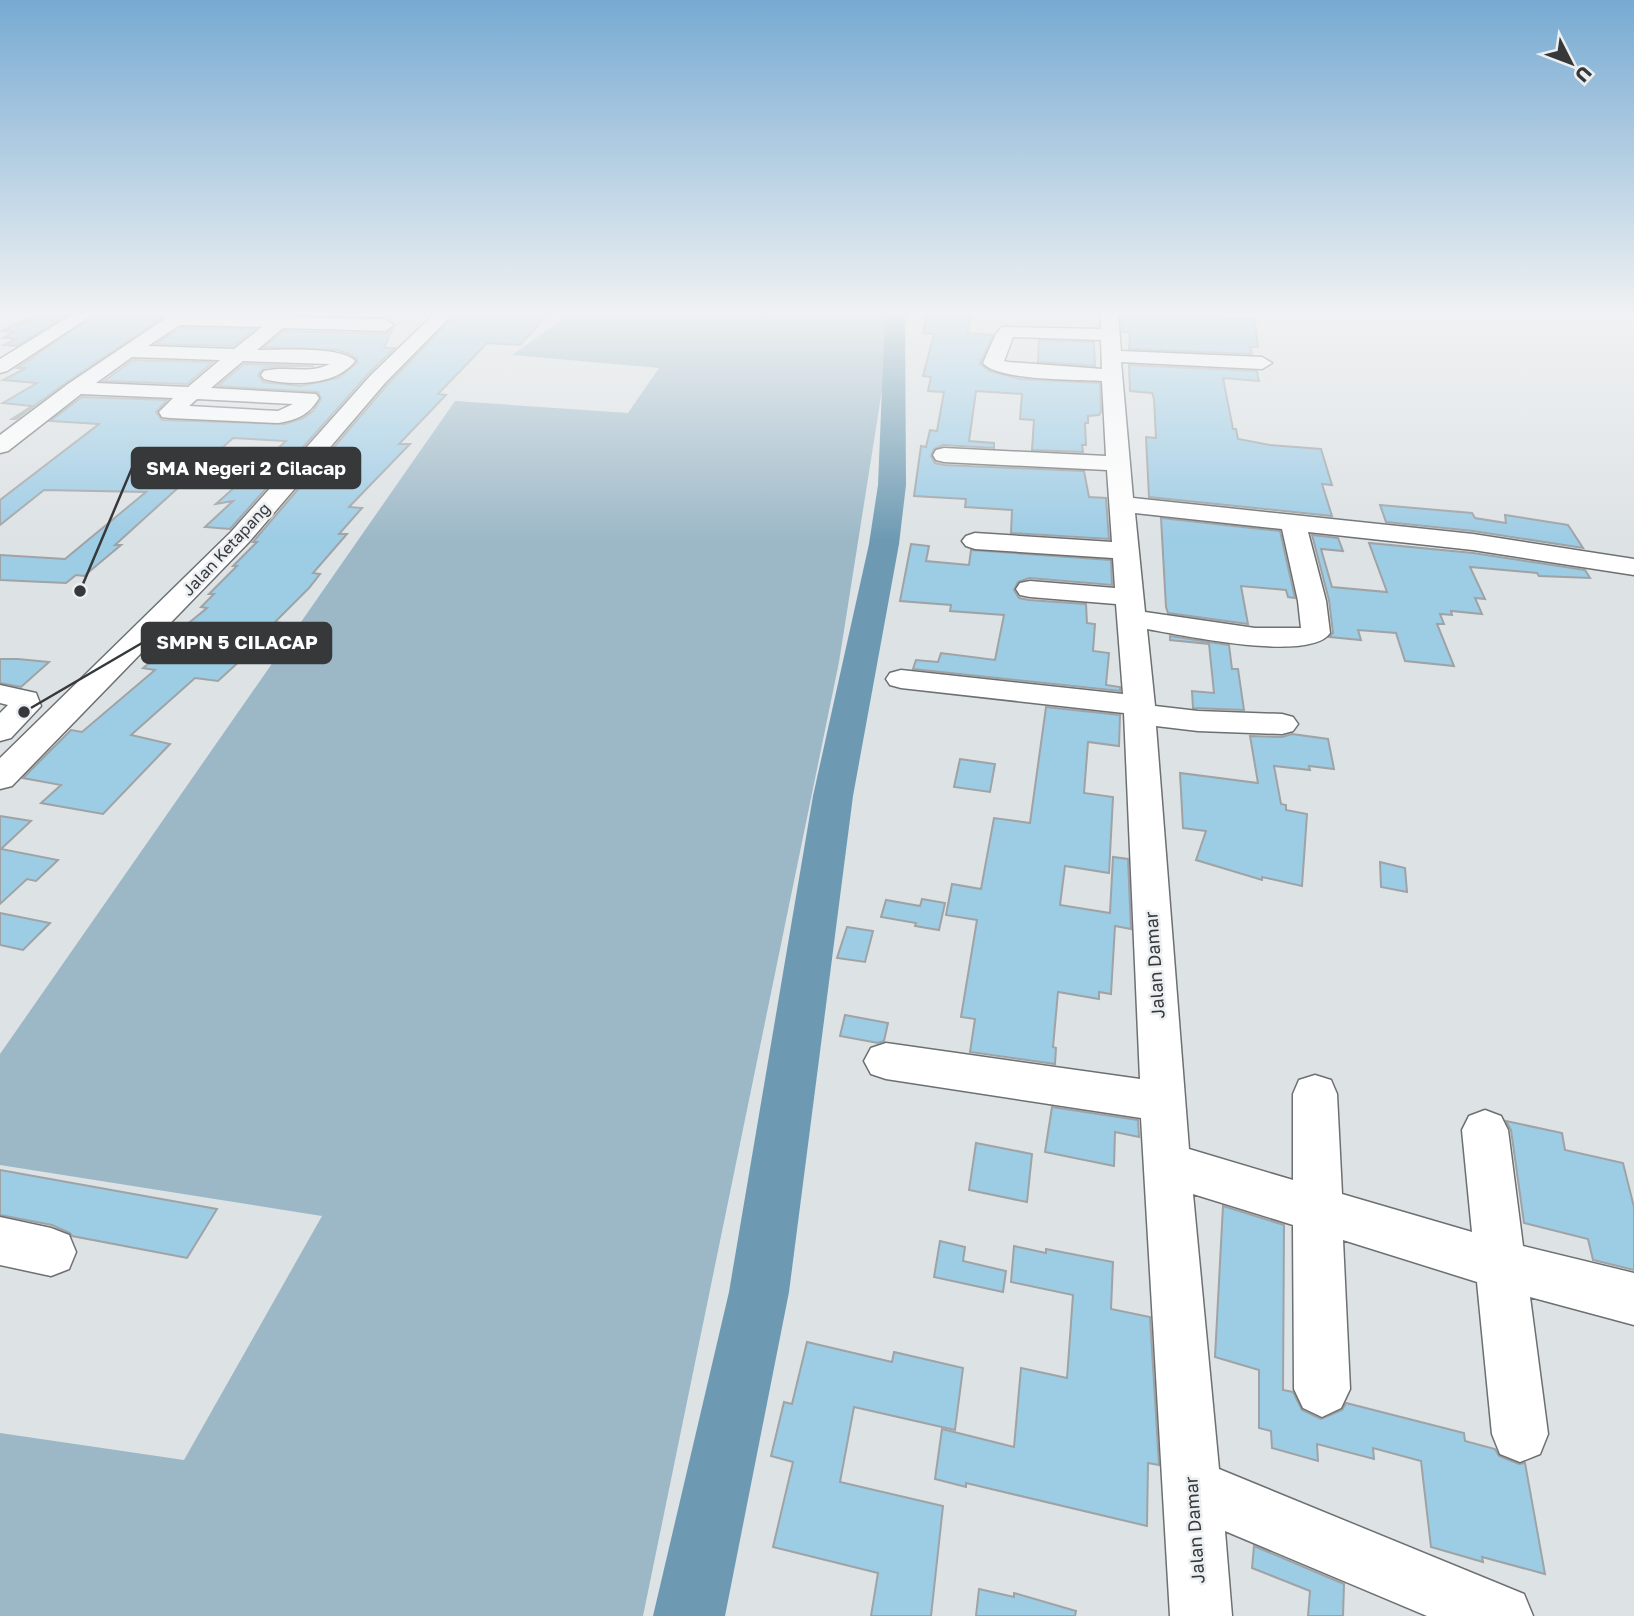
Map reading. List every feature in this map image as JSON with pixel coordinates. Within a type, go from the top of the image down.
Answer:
[{"type":"street","points":[[0,446],[73,389]]},
{"type":"street","points":[[48,408],[285,417],[310,400],[303,396],[131,389]]},
{"type":"street","name":"Jalan Ketapang","points":[[6,766],[240,537],[370,389]]},
{"type":"street","name":"Jalan Damar","points":[[1114,389],[1201,1616]]},
{"type":"street","points":[[170,412],[194,391]]},
{"type":"street","points":[[944,455],[1118,464]]},
{"type":"street","points":[[1122,503],[1473,542],[1634,567]]},
{"type":"street","points":[[1030,589],[1130,608],[1222,632],[1282,638],[1311,637],[1316,634],[1312,601],[1293,521]]},
{"type":"street","points":[[975,541],[1126,551]]},
{"type":"street","points":[[901,679],[1139,710],[1198,722],[1282,724]]},
{"type":"street","points":[[0,694],[25,700],[25,706],[0,732]]},
{"type":"street","points":[[886,1061],[1163,1102]]},
{"type":"street","points":[[1315,1094],[1322,1389]]},
{"type":"street","points":[[1485,1130],[1520,1434]]},
{"type":"street","points":[[1167,1164],[1501,1265],[1634,1299]]},
{"type":"street","points":[[0,1241],[51,1252]]},
{"type":"street","points":[[1191,1487],[1502,1616]]},
{"type":"shaded area","points":[[644,389],[882,389],[839,662],[643,1616],[0,1616],[0,1433],[184,1460],[322,1216],[0,1165],[0,1054],[455,401],[628,413]]},
{"type":"building","points":[[26,389],[57,389],[16,419],[12,419],[32,406],[3,403]]},
{"type":"building","points":[[275,389],[354,389],[230,529],[205,527],[233,501],[216,504],[286,441],[233,438],[115,545],[121,545],[84,576],[76,575],[66,583],[0,580],[0,555],[65,559],[146,492],[44,490],[0,525],[0,500],[99,424],[50,421],[82,397],[167,400],[156,412],[162,420],[285,424],[303,418],[313,411],[321,399],[318,392]]},
{"type":"building","points":[[383,389],[442,389],[438,394],[446,395],[399,444],[410,444],[349,507],[362,508],[339,534],[347,534],[313,573],[320,574],[275,622],[303,626],[277,651],[255,647],[218,681],[195,678],[131,735],[170,744],[103,814],[41,803],[61,785],[23,778],[71,730],[82,732],[155,670],[143,668],[177,640],[169,639],[207,608],[201,607],[214,594],[209,594],[257,542],[253,542]]},
{"type":"building","points":[[1100,389],[1101,412],[1099,415],[1088,416],[1083,452],[1032,450],[1034,420],[1020,419],[1022,394],[976,391],[969,441],[994,443],[994,448],[943,445],[934,449],[931,456],[935,463],[944,465],[1084,471],[1089,497],[1106,498],[1109,539],[1011,533],[1012,510],[965,507],[966,499],[914,496],[921,446],[926,447],[930,430],[937,431],[944,392],[928,391]]},
{"type":"building","points":[[1225,389],[1233,429],[1236,429],[1238,439],[1270,445],[1321,449],[1332,485],[1322,484],[1332,516],[1149,497],[1146,437],[1156,438],[1154,399],[1152,393],[1130,391]]},
{"type":"building","points":[[1380,505],[1472,513],[1475,518],[1506,523],[1505,515],[1568,525],[1583,548],[1473,531],[1386,522]]},
{"type":"building","points":[[1161,518],[1280,531],[1295,598],[1288,597],[1286,590],[1241,586],[1248,624],[1168,613]]},
{"type":"building","points":[[1312,535],[1338,538],[1343,551],[1321,549],[1332,587],[1387,592],[1369,543],[1473,553],[1585,570],[1590,578],[1539,576],[1537,573],[1470,567],[1485,599],[1475,598],[1482,614],[1451,611],[1452,615],[1440,614],[1444,624],[1437,624],[1454,666],[1405,661],[1396,633],[1358,630],[1361,640],[1329,637],[1333,633],[1329,600]]},
{"type":"building","points":[[911,544],[929,546],[926,561],[969,565],[971,550],[1111,560],[1112,585],[1029,578],[1018,582],[1014,590],[1019,598],[1029,600],[1086,604],[1087,623],[1095,624],[1093,651],[1109,653],[1106,685],[1120,687],[1120,691],[913,669],[916,660],[938,662],[941,653],[995,660],[1004,615],[950,611],[951,605],[900,601]]},
{"type":"building","points":[[1170,636],[1229,645],[1232,669],[1238,669],[1244,710],[1193,708],[1192,691],[1214,693],[1209,644],[1170,640]]},
{"type":"building","points":[[0,659],[49,662],[21,687],[0,683]]},
{"type":"building","points":[[1046,707],[1120,715],[1119,746],[1088,742],[1084,793],[1113,797],[1109,873],[1065,866],[1060,905],[1110,913],[1113,857],[1128,859],[1131,929],[1115,926],[1111,994],[1099,992],[1099,999],[1058,992],[1053,1047],[1056,1048],[1055,1064],[970,1052],[975,1019],[961,1017],[977,920],[946,915],[952,884],[981,889],[994,818],[1030,823]]},
{"type":"building","points":[[1292,734],[1328,739],[1334,769],[1309,766],[1310,770],[1274,766],[1281,804],[1286,805],[1286,810],[1307,814],[1302,886],[1262,877],[1262,880],[1196,860],[1206,831],[1183,828],[1180,773],[1258,783],[1250,736],[1282,737]]},
{"type":"building","points":[[960,759],[995,764],[990,792],[954,787]]},
{"type":"building","points":[[0,816],[31,821],[1,849],[58,860],[36,881],[27,879],[0,904]]},
{"type":"building","points":[[1380,862],[1405,868],[1407,892],[1381,887]]},
{"type":"building","points":[[922,899],[945,903],[939,930],[881,917],[886,900],[920,906]]},
{"type":"building","points":[[0,913],[50,923],[23,950],[0,945]]},
{"type":"building","points":[[847,927],[873,931],[865,962],[837,958]]},
{"type":"building","points":[[845,1015],[888,1023],[884,1041],[878,1043],[840,1036]]},
{"type":"building","points":[[1052,1107],[1138,1120],[1139,1137],[1115,1132],[1114,1166],[1045,1152]]},
{"type":"building","points":[[1506,1121],[1562,1133],[1565,1150],[1623,1163],[1634,1207],[1634,1270],[1593,1260],[1588,1239],[1524,1223],[1511,1130]]},
{"type":"building","points":[[976,1143],[1032,1154],[1027,1202],[969,1190]]},
{"type":"building","points":[[0,1170],[217,1209],[187,1258],[72,1236],[52,1225],[0,1215]]},
{"type":"building","points":[[1223,1206],[1284,1225],[1283,1390],[1293,1392],[1302,1410],[1321,1419],[1342,1410],[1346,1403],[1464,1433],[1465,1441],[1495,1449],[1499,1456],[1519,1464],[1525,1463],[1545,1574],[1482,1557],[1483,1562],[1431,1547],[1421,1461],[1373,1448],[1374,1459],[1317,1444],[1318,1461],[1272,1448],[1271,1431],[1259,1428],[1259,1370],[1215,1357]]},
{"type":"building","points":[[940,1241],[965,1247],[963,1261],[1006,1271],[1003,1292],[934,1277]]},
{"type":"building","points":[[1014,1246],[1046,1253],[1046,1249],[1113,1262],[1111,1309],[1150,1317],[1159,1465],[1148,1463],[1147,1526],[966,1483],[966,1487],[935,1479],[942,1429],[1014,1447],[1021,1368],[1067,1378],[1073,1295],[1011,1282]]},
{"type":"building","points":[[807,1342],[892,1362],[894,1352],[963,1368],[955,1430],[854,1407],[840,1482],[943,1506],[931,1616],[871,1616],[878,1573],[773,1547],[793,1462],[771,1456],[784,1402],[792,1404]]},
{"type":"building","points":[[1254,1546],[1344,1584],[1343,1616],[1308,1616],[1310,1591],[1252,1568]]},
{"type":"building","points":[[979,1589],[1014,1597],[1014,1593],[1076,1611],[1075,1616],[976,1616]]},
{"type":"waterway","points":[[689,1616],[759,1292],[833,796],[884,544],[892,485],[894,389]]},
{"type":"place","name":"SMA Negeri 2 Cilacap","points":[[80,591]]},
{"type":"place","name":"SMPN 5 CILACAP","points":[[24,712]]}]
